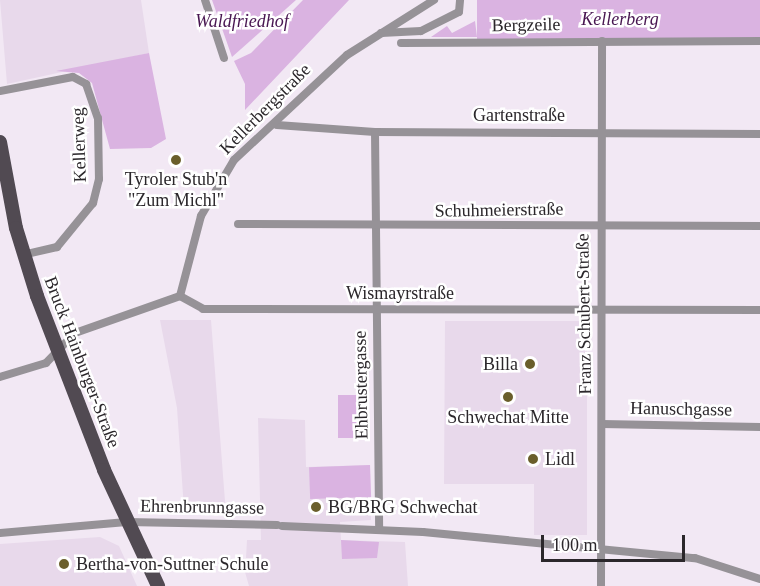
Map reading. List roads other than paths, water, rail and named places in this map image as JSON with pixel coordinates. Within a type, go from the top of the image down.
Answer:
[{"type":"main road","name":"Bruck Hainburger-Straße","points":[[0,142],[23,255],[57,348],[127,522],[158,586]]},
{"type":"street","points":[[205,0],[224,58]]},
{"type":"street","name":"Kellerbergstraße","points":[[180,296],[201,216],[234,160],[301,92],[378,33],[434,0]]},
{"type":"street","points":[[378,33],[421,31],[459,12],[460,0]]},
{"type":"street","name":"Bergzeile","points":[[401,44],[602,40],[760,41]]},
{"type":"street","name":"Franz Schubert-Straße","points":[[601,586],[598,550],[602,424],[599,225],[602,40]]},
{"type":"street","name":"Kellerweg","points":[[0,91],[63,77],[86,84],[94,99],[98,189],[88,213],[57,247],[23,255]]},
{"type":"street","name":"Gartenstraße","points":[[277,125],[375,132],[760,134]]},
{"type":"street","name":"Ehbrustergasse","points":[[375,132],[379,530]]},
{"type":"street","name":"Schuhmeierstraße","points":[[238,224],[376,228],[599,225],[760,226]]},
{"type":"street","points":[[0,377],[46,363],[57,348],[75,333],[180,296]]},
{"type":"street","name":"Wismayrstraße","points":[[180,296],[203,309],[376,306],[760,310]]},
{"type":"street","name":"Hanuschgasse","points":[[602,424],[760,427]]},
{"type":"street","name":"Ehrenbrunngasse","points":[[0,533],[127,522],[379,530],[694,558],[760,579]]},
{"type":"place","name":"Tyroler Stub'n \"Zum Michl\"","points":[[176,160]]},
{"type":"place","name":"Billa","points":[[530,364]]},
{"type":"place","name":"Schwechat Mitte","points":[[508,397]]},
{"type":"place","name":"Lidl","points":[[533,459]]},
{"type":"place","name":"BG/BRG Schwechat","points":[[316,507]]},
{"type":"place","name":"Bertha-von-Suttner Schule","points":[[64,564]]},
{"type":"park label","name":"Kellerberg","points":[[620,19]]},
{"type":"park label","name":"Waldfriedhof","points":[[242,21]]}]
